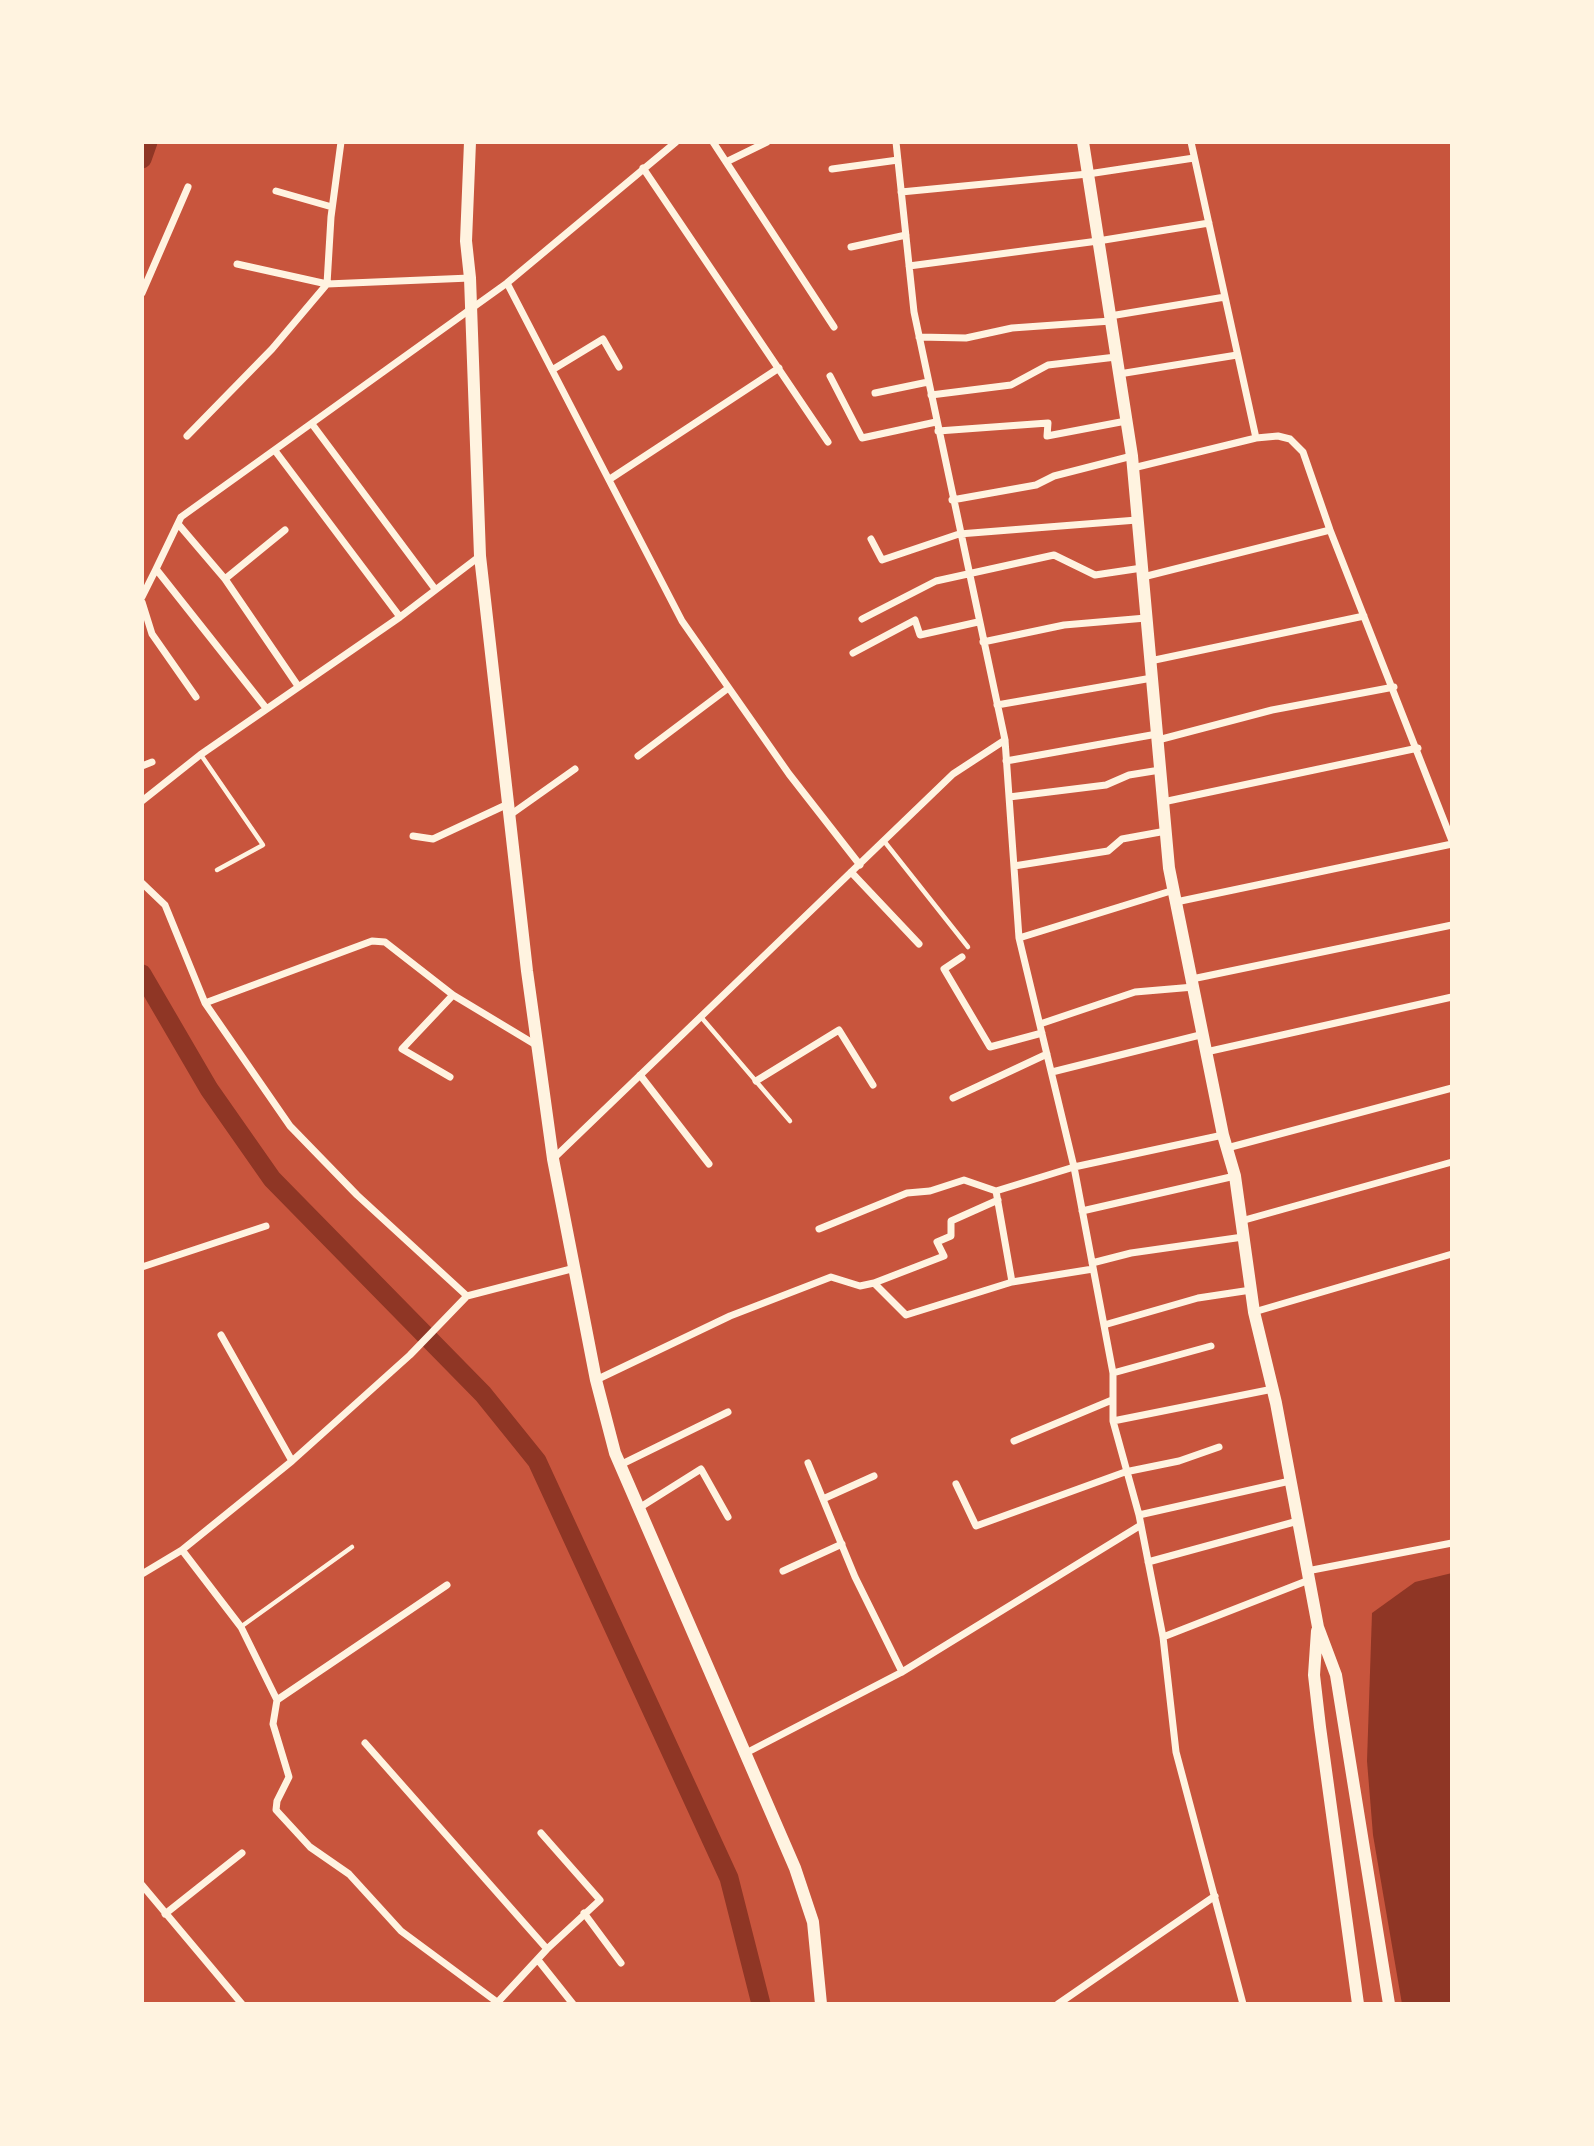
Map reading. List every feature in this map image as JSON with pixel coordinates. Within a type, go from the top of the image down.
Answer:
[{"type":"street","points":[[187,436],[272,349],[327,284],[332,207],[341,142]]},
{"type":"street","points":[[470,142],[466,241],[470,278],[480,556],[536,1045],[553,1159],[596,1380],[620,1465],[795,1868],[813,1922],[821,2004]]},
{"type":"street","points":[[142,597],[180,521],[507,284],[676,142]]},
{"type":"street","points":[[713,142],[834,327]]},
{"type":"street","points":[[726,162],[767,142]]},
{"type":"street","points":[[895,142],[919,337],[1004,740],[1019,937],[1074,1167],[1113,1373],[1113,1421],[1139,1515],[1163,1637],[1176,1752],[1243,2004]]},
{"type":"street","points":[[1083,142],[1132,462],[1163,802],[1175,896],[1225,1142],[1235,1175],[1254,1312],[1273,1389],[1318,1627],[1336,1675],[1389,2004]]},
{"type":"street","points":[[1191,142],[1256,438]]},
{"type":"street","points":[[901,192],[1088,174],[1194,158]]},
{"type":"street","points":[[832,169],[898,160]]},
{"type":"street","points":[[643,168],[828,442]]},
{"type":"street","points":[[142,293],[188,187]]},
{"type":"street","points":[[276,191],[332,207]]},
{"type":"street","points":[[909,266],[1098,242],[1209,223]]},
{"type":"street","points":[[851,247],[906,234]]},
{"type":"street","points":[[237,264],[327,284],[470,278]]},
{"type":"street","points":[[507,284],[682,621],[789,774],[860,864]]},
{"type":"street","points":[[919,337],[966,338],[1012,328],[1110,319],[1225,297]]},
{"type":"street","points":[[552,370],[603,339],[619,367]]},
{"type":"street","points":[[1119,374],[1237,355]]},
{"type":"street","points":[[931,395],[1011,385],[1048,365],[1116,357]]},
{"type":"street","points":[[610,480],[779,368]]},
{"type":"street","points":[[830,376],[862,438],[936,422]]},
{"type":"street","points":[[875,393],[928,382]]},
{"type":"street","points":[[938,431],[1048,423],[1047,436],[1126,421]]},
{"type":"street","points":[[312,425],[435,589]]},
{"type":"street","points":[[953,500],[1036,485],[1054,477],[1256,438],[1278,436],[1290,439],[1303,452],[1330,530],[1418,748],[1452,843],[1175,896],[1019,937]]},
{"type":"street","points":[[276,452],[400,617]]},
{"type":"street","points":[[871,539],[882,560],[959,534],[1138,520]]},
{"type":"street","points":[[180,521],[225,579],[298,687]]},
{"type":"street","points":[[225,579],[285,530]]},
{"type":"street","points":[[862,619],[936,581],[1055,555],[1095,575],[1142,572],[1330,530]]},
{"type":"street","points":[[142,801],[200,755],[400,617],[480,556]]},
{"type":"street","points":[[156,569],[266,708]]},
{"type":"street","points":[[142,603],[152,634],[197,696]]},
{"type":"street","points":[[1150,661],[1364,615]]},
{"type":"street","points":[[983,642],[1064,625],[1146,618]]},
{"type":"street","points":[[853,653],[915,620],[920,635],[978,621]]},
{"type":"street","points":[[997,705],[1152,678]]},
{"type":"street","points":[[1006,761],[1157,737],[1272,710],[1394,687]]},
{"type":"street","points":[[638,756],[727,689]]},
{"type":"street","points":[[553,1159],[953,774],[1004,740]]},
{"type":"street","points":[[1163,802],[1418,748]]},
{"type":"street","points":[[142,766],[152,762]]},
{"type":"street","points":[[413,836],[433,839],[509,809],[575,769]]},
{"type":"street","points":[[1009,797],[1106,785],[1129,775],[1160,770]]},
{"type":"street","points":[[1014,866],[1108,851],[1122,839],[1166,831]]},
{"type":"street","points":[[851,873],[919,944]]},
{"type":"street","points":[[142,883],[165,905],[205,1003],[290,1126],[357,1195],[467,1296]]},
{"type":"street","points":[[1040,1024],[1135,992],[1193,983],[1452,925]]},
{"type":"street","points":[[205,1003],[372,941],[385,942],[453,995],[536,1045]]},
{"type":"street","points":[[962,957],[944,969],[989,1046],[1042,1033]]},
{"type":"street","points":[[450,1077],[402,1049],[453,995]]},
{"type":"street","points":[[1206,1052],[1452,997]]},
{"type":"street","points":[[756,1081],[839,1030],[873,1085]]},
{"type":"street","points":[[1052,1072],[1203,1034]]},
{"type":"street","points":[[953,1098],[1047,1054]]},
{"type":"street","points":[[640,1075],[709,1164]]},
{"type":"street","points":[[596,1380],[730,1316],[831,1277],[860,1286],[944,1256],[937,1242],[951,1236],[951,1221],[997,1195],[1074,1167],[1225,1142],[1452,1087]]},
{"type":"street","points":[[1240,1221],[1452,1162]]},
{"type":"street","points":[[1082,1211],[1235,1175]]},
{"type":"street","points":[[819,1229],[908,1193],[930,1191],[964,1180],[997,1195]]},
{"type":"street","points":[[997,1195],[1012,1282]]},
{"type":"street","points":[[142,1267],[265,1226]]},
{"type":"street","points":[[874,1283],[906,1315],[1012,1282],[1093,1266],[1131,1253],[1243,1237]]},
{"type":"street","points":[[1254,1312],[1452,1254]]},
{"type":"street","points":[[142,1574],[182,1550],[292,1461],[410,1355],[467,1296],[576,1268]]},
{"type":"street","points":[[1104,1325],[1198,1298],[1251,1290]]},
{"type":"street","points":[[221,1335],[292,1461]]},
{"type":"street","points":[[1113,1373],[1211,1346]]},
{"type":"street","points":[[1113,1421],[1273,1389]]},
{"type":"street","points":[[1014,1441],[1112,1400]]},
{"type":"street","points":[[620,1465],[728,1412]]},
{"type":"street","points":[[956,1484],[976,1526],[1125,1472],[1179,1461],[1219,1447]]},
{"type":"street","points":[[808,1463],[842,1544],[902,1672]]},
{"type":"street","points":[[639,1508],[701,1469],[727,1517]]},
{"type":"street","points":[[824,1500],[874,1476]]},
{"type":"street","points":[[1139,1515],[1290,1481]]},
{"type":"street","points":[[1148,1562],[1298,1521]]},
{"type":"street","points":[[746,1753],[902,1672],[1141,1525]]},
{"type":"street","points":[[1163,1637],[1308,1575],[1452,1543]]},
{"type":"street","points":[[783,1571],[842,1544]]},
{"type":"street","points":[[182,1550],[241,1627],[277,1700],[273,1724],[289,1777],[277,1801],[276,1810],[310,1847],[349,1874],[401,1931],[496,2003],[547,1949],[600,1900],[541,1833]]},
{"type":"street","points":[[277,1700],[447,1585]]},
{"type":"street","points":[[1318,1627],[1314,1675],[1358,2004]]},
{"type":"street","points":[[365,1743],[547,1949]]},
{"type":"street","points":[[165,1914],[242,1853]]},
{"type":"street","points":[[142,1885],[242,2004]]},
{"type":"street","points":[[1058,2004],[1214,1896]]},
{"type":"street","points":[[584,1913],[621,1963]]},
{"type":"street","points":[[538,1960],[573,2004]]},
{"type":"lane","points":[[200,755],[263,845],[217,870]]},
{"type":"lane","points":[[884,841],[968,947]]},
{"type":"lane","points":[[701,1017],[790,1121]]},
{"type":"lane","points":[[241,1627],[352,1547]]},
{"type":"shaded area","points":[[1452,1573],[1452,2004],[1402,2004],[1373,1835],[1367,1761],[1372,1613],[1415,1582]]},
{"type":"waterway","points":[[142,159],[148,142]]},
{"type":"waterway","points":[[142,974],[209,1089],[272,1179],[483,1394],[537,1461],[729,1878],[761,2004]]}]
